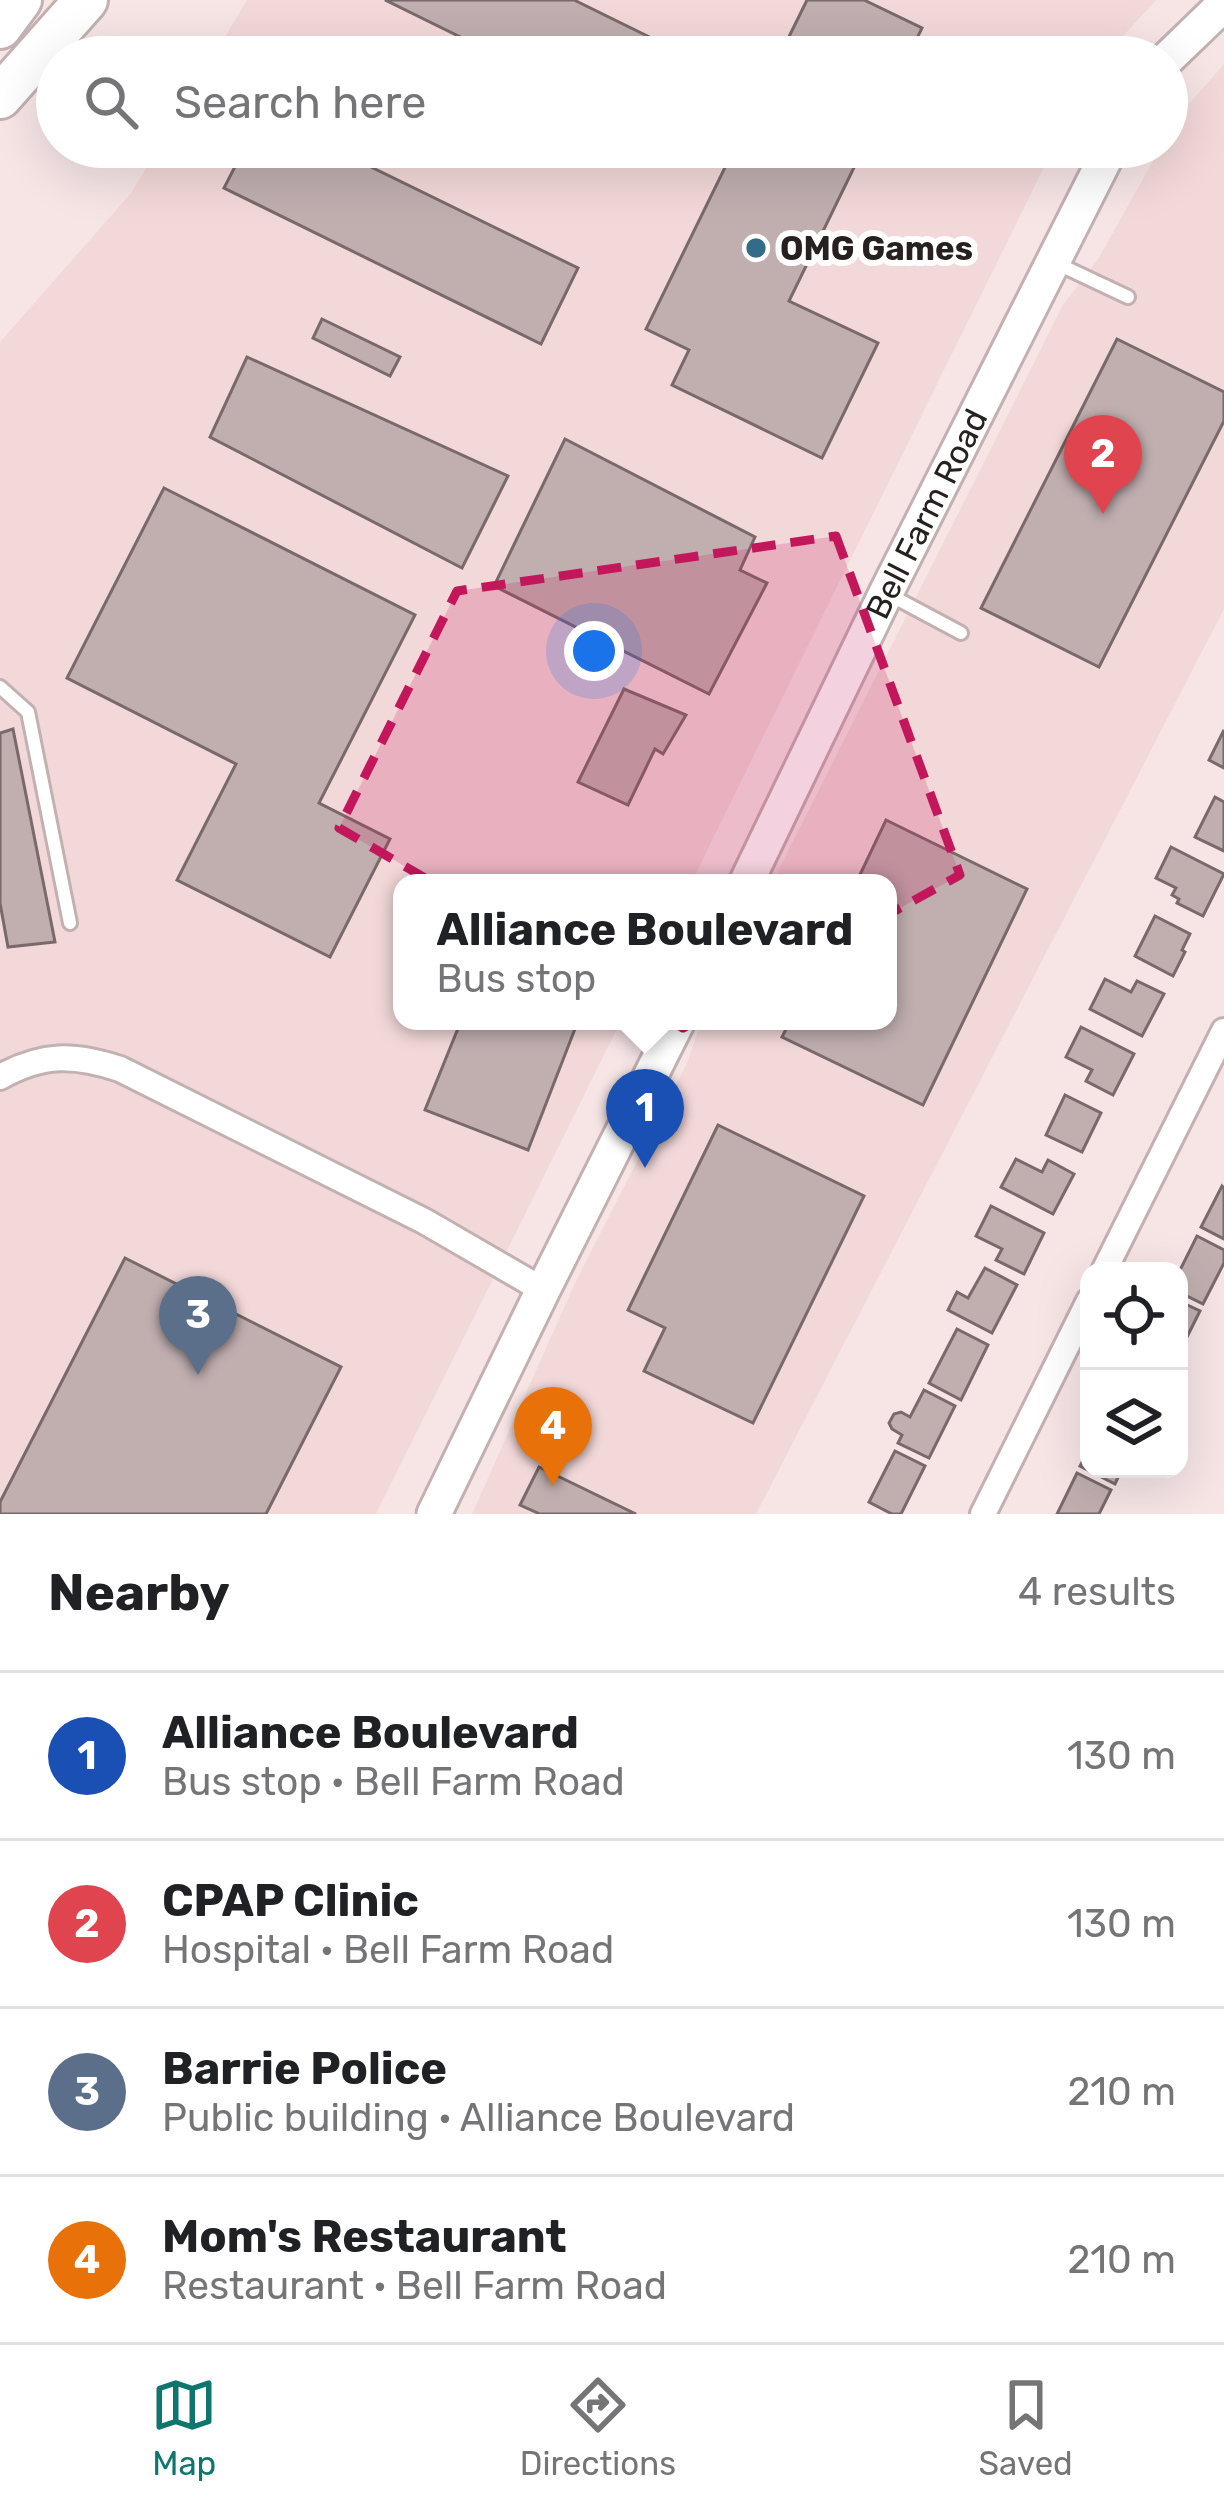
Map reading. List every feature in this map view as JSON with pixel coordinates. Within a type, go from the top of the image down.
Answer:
[{"type":"highway","points":[[0,26],[20,0]]},
{"type":"highway","points":[[54,36],[86,0]]},
{"type":"highway","points":[[0,97],[36,56]]},
{"type":"street","points":[[1188,39],[1224,4]]},
{"type":"street","name":"Bell Farm Road","points":[[750,874],[1100,168]]},
{"type":"street","points":[[434,1514],[673,1030]]},
{"type":"street","points":[[1108,1262],[1224,1031]]},
{"type":"street","points":[[0,1077],[19,1066],[51,1058],[85,1058],[120,1069],[424,1221],[543,1289]]},
{"type":"street","points":[[983,1514],[1080,1319]]},
{"type":"lane","points":[[1051,261],[1128,297]]},
{"type":"lane","points":[[886,593],[962,633]]},
{"type":"lane","points":[[0,687],[28,712],[70,923]]},
{"type":"highlighted area","points":[[836,536],[960,875],[683,1028],[339,828],[457,591]]},
{"type":"shaded area","points":[[247,0],[1156,0],[1123,36],[226,36]]},
{"type":"shaded area","points":[[1224,64],[1224,609],[756,1514],[472,1514],[576,1281],[686,1065],[699,1030],[897,1030],[897,874],[777,874],[1063,305],[1098,259],[1149,168],[1188,168],[1188,105]]},
{"type":"shaded area","points":[[146,168],[1044,168],[695,874],[393,874],[393,1030],[617,1030],[376,1514],[0,1514],[0,342],[131,193]]},
{"type":"building","points":[[385,0],[574,0],[647,36],[458,36]]},
{"type":"building","points":[[807,0],[864,0],[922,28],[918,36],[789,36]]},
{"type":"building","points":[[234,168],[373,168],[578,268],[541,344],[224,188]]},
{"type":"building","points":[[725,168],[854,168],[789,301],[878,343],[822,458],[672,385],[689,350],[646,329]]},
{"type":"building","points":[[322,319],[400,357],[390,376],[313,338]]},
{"type":"building","points":[[1117,339],[1224,392],[1224,421],[1099,667],[981,608]]},
{"type":"building","points":[[247,357],[508,476],[462,568],[210,437]]},
{"type":"building","points":[[565,439],[755,537],[740,570],[767,583],[709,694],[494,586]]},
{"type":"building","points":[[164,488],[415,615],[319,803],[390,839],[330,957],[177,880],[236,764],[67,678]]},
{"type":"building","points":[[624,689],[686,715],[663,754],[655,749],[628,805],[578,782]]},
{"type":"building","points":[[13,729],[55,942],[8,947],[0,903],[0,733]]},
{"type":"building","points":[[1224,730],[1224,768],[1209,760]]},
{"type":"building","points":[[1215,797],[1224,802],[1224,851],[1195,837]]},
{"type":"building","points":[[886,820],[1027,889],[923,1105],[782,1037],[786,1030],[897,1030],[897,874],[860,874]]},
{"type":"building","points":[[1171,847],[1224,874],[1203,916],[1177,903],[1179,899],[1172,895],[1176,888],[1156,878]]},
{"type":"building","points":[[1155,916],[1190,934],[1173,976],[1135,956]]},
{"type":"building","points":[[1105,979],[1131,992],[1137,981],[1164,994],[1142,1036],[1090,1009]]},
{"type":"building","points":[[1081,1027],[1134,1054],[1113,1095],[1086,1081],[1092,1070],[1066,1057]]},
{"type":"building","points":[[457,1030],[575,1030],[528,1150],[425,1110]]},
{"type":"building","points":[[1065,1095],[1101,1113],[1082,1152],[1046,1135]]},
{"type":"building","points":[[718,1125],[864,1196],[753,1423],[644,1371],[665,1328],[628,1310]]},
{"type":"building","points":[[1016,1159],[1042,1172],[1048,1160],[1074,1174],[1053,1214],[1001,1187]]},
{"type":"building","points":[[1224,1188],[1224,1239],[1201,1227]]},
{"type":"building","points":[[991,1206],[1044,1233],[1024,1274],[996,1260],[1002,1249],[976,1236]]},
{"type":"building","points":[[1197,1236],[1224,1250],[1224,1263],[1203,1304],[1188,1296],[1188,1262],[1184,1262]]},
{"type":"building","points":[[125,1258],[341,1367],[266,1514],[0,1514],[0,1502]]},
{"type":"building","points":[[985,1268],[1017,1285],[992,1333],[948,1310],[957,1292],[968,1298]]},
{"type":"building","points":[[1188,1305],[1200,1311],[1188,1335]]},
{"type":"building","points":[[957,1329],[988,1345],[961,1400],[929,1383]]},
{"type":"building","points":[[924,1390],[955,1406],[929,1458],[898,1443],[902,1435],[889,1423],[901,1412],[910,1417]]},
{"type":"building","points":[[895,1451],[925,1466],[901,1514],[869,1502]]},
{"type":"building","points":[[539,1467],[636,1514],[540,1514],[520,1505]]},
{"type":"building","points":[[1077,1473],[1111,1490],[1099,1514],[1057,1514]]},
{"type":"place","name":"OMG Games","points":[[756,248]]},
{"type":"place","name":"CPAP Clinic","points":[[1103,514]]},
{"type":"place","name":"Alliance Boulevard","points":[[645,1168]]},
{"type":"place","name":"Barrie Police","points":[[198,1375]]},
{"type":"place","name":"Mom's Restaurant","points":[[553,1486]]}]
